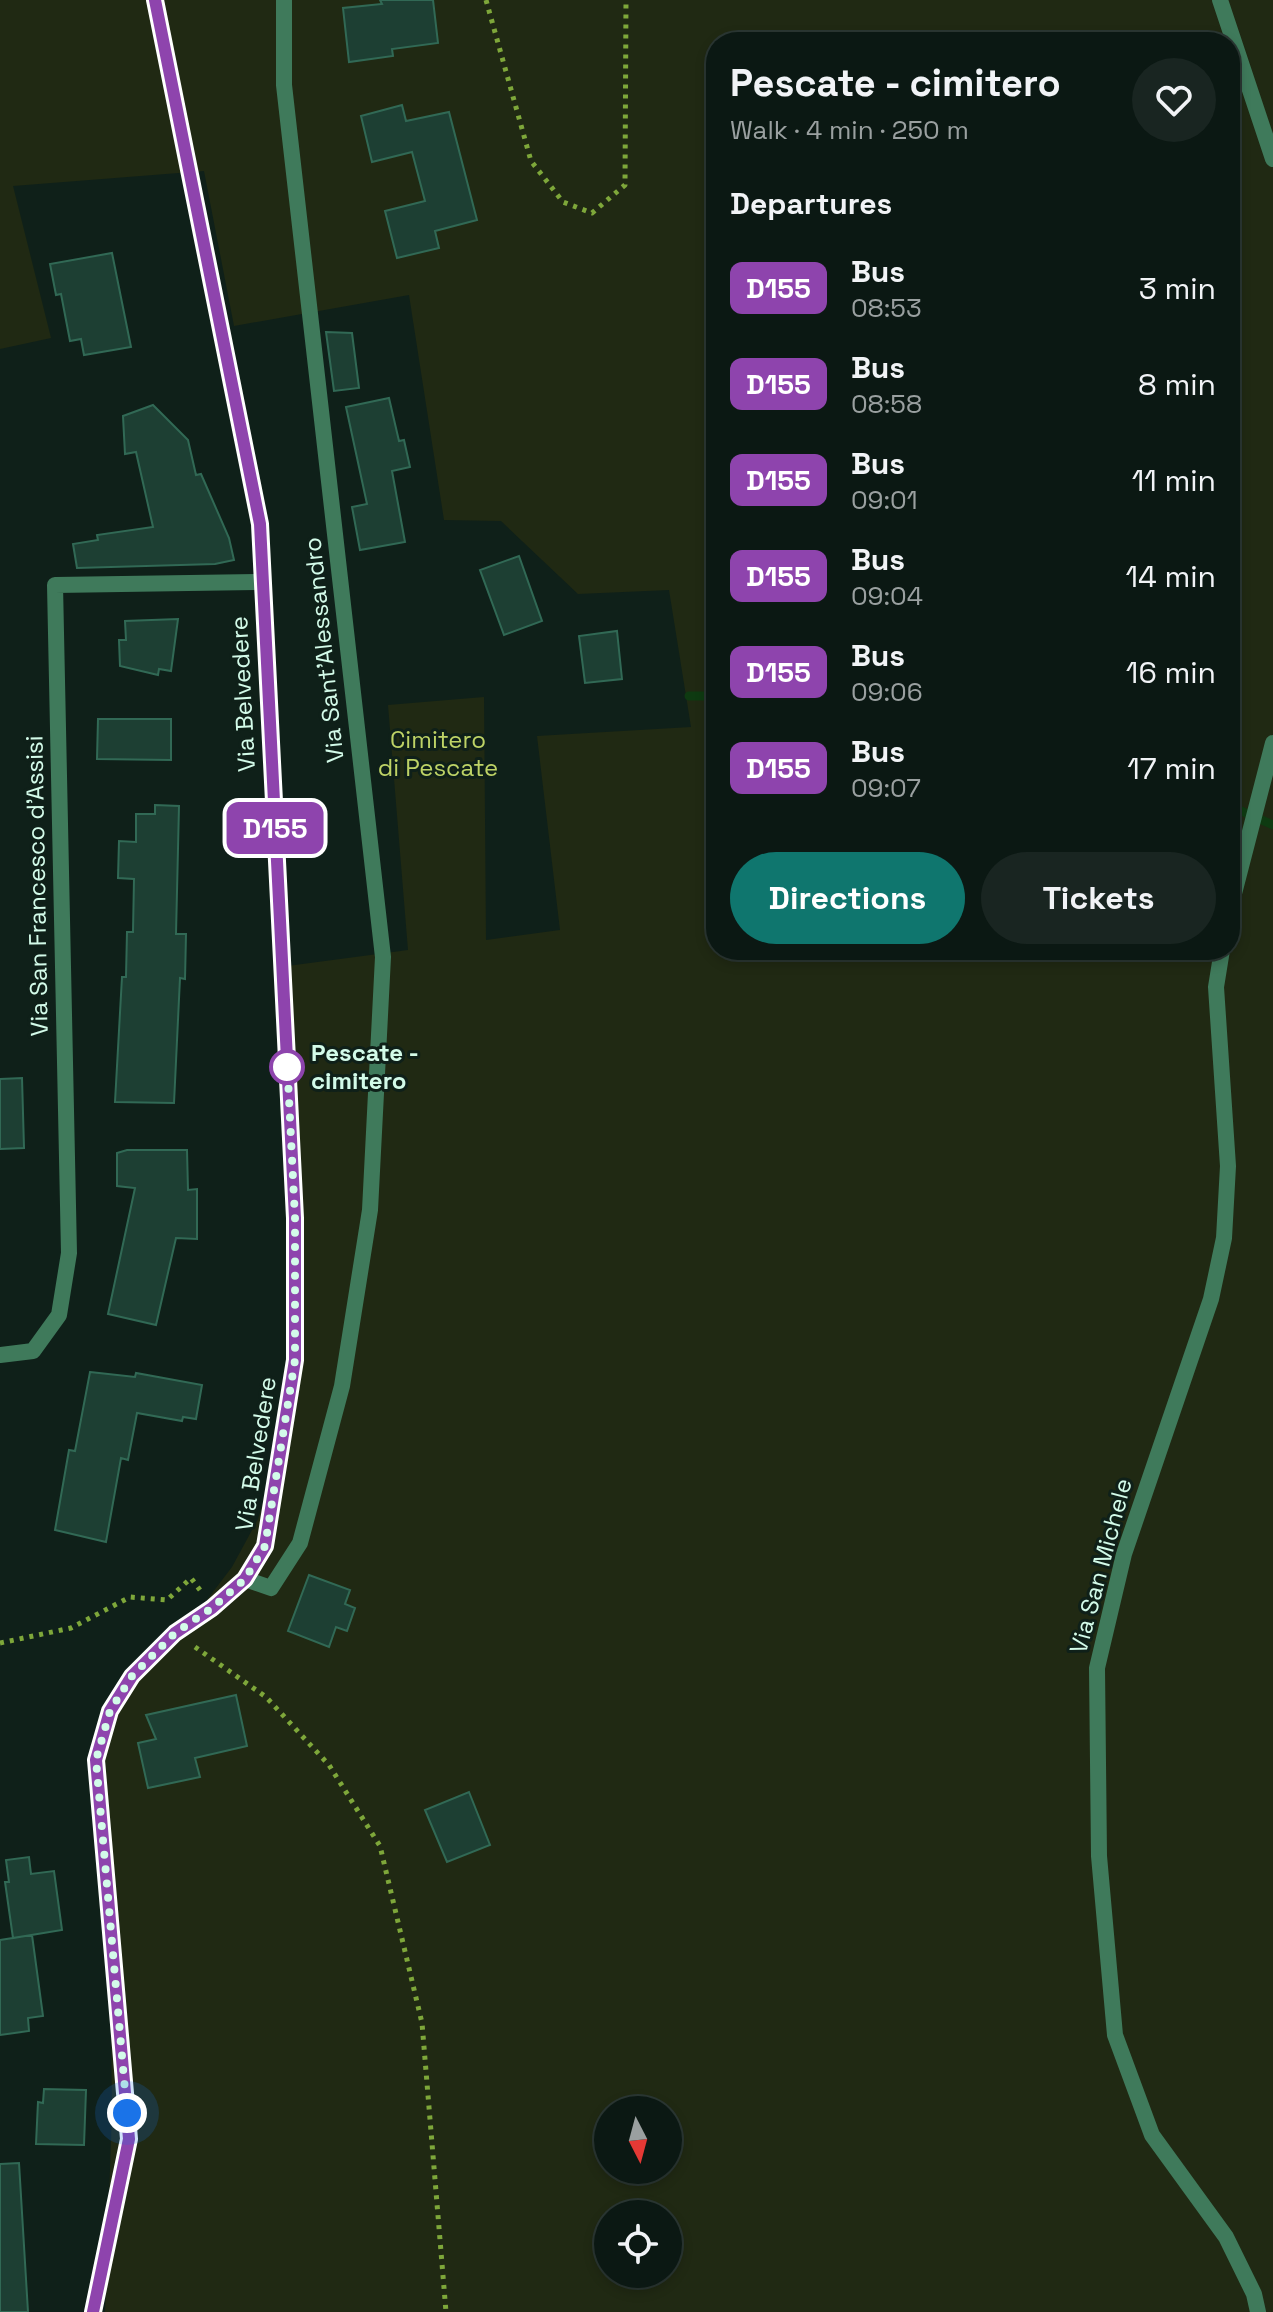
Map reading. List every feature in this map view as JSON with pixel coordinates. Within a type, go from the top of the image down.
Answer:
[{"type":"main road","name":"Via Belvedere","points":[[93,2312],[129,2139],[96,1760],[110,1711],[132,1676],[175,1633],[212,1608],[245,1579],[265,1546],[295,1360],[295,1218],[260,524],[155,0]]},
{"type":"street","name":"Via Sant'Alessandro","points":[[245,1579],[271,1588],[300,1543],[342,1386],[370,1210],[383,957],[284,85],[284,0]]},
{"type":"street","points":[[1220,0],[1231,32]]},
{"type":"street","points":[[1240,60],[1273,159]]},
{"type":"street","name":"Via San Francesco d'Assisi","points":[[0,1355],[33,1351],[59,1315],[69,1253],[55,585],[261,582]]},
{"type":"street","points":[[1240,870],[1273,743]]},
{"type":"street","name":"Via San Michele","points":[[1220,960],[1216,987],[1228,1166],[1224,1238],[1211,1299],[1124,1554],[1097,1668],[1099,1856],[1115,2035],[1152,2135],[1226,2237],[1254,2294],[1258,2312]]},
{"type":"path","points":[[486,0],[531,161],[563,202],[592,213],[625,185],[626,0]]},
{"type":"path","points":[[0,1643],[71,1628],[130,1597],[167,1600],[191,1578],[212,1608]]},
{"type":"path","points":[[175,1633],[266,1697],[329,1765],[380,1846],[422,2023],[446,2312]]},
{"type":"green space","name":"Cimitero di Pescate","points":[[0,0],[1273,0],[1273,2312],[105,2312],[112,2112],[110,1945],[100,1714],[174,1643],[232,1567],[258,1519],[273,1471],[290,1370],[280,967],[408,950],[388,705],[484,697],[486,940],[560,930],[537,736],[691,727],[669,590],[578,594],[501,521],[444,520],[409,295],[234,326],[204,171],[13,186],[51,338],[0,349]]},
{"type":"building","points":[[380,0],[433,0],[438,43],[392,49],[393,56],[349,62],[343,8],[382,4]]},
{"type":"building","points":[[402,105],[406,121],[449,112],[477,220],[435,231],[439,248],[397,258],[385,211],[425,201],[412,152],[372,162],[361,116]]},
{"type":"building","points":[[112,253],[131,347],[84,355],[81,339],[70,341],[61,294],[56,295],[50,264]]},
{"type":"building","points":[[326,332],[352,333],[359,388],[334,391]]},
{"type":"building","points":[[389,398],[399,441],[404,440],[410,467],[392,471],[405,542],[360,550],[352,507],[367,504],[346,407]]},
{"type":"building","points":[[153,405],[188,440],[196,475],[201,474],[229,538],[234,560],[215,564],[77,568],[73,544],[98,540],[97,535],[153,527],[136,452],[125,454],[123,416]]},
{"type":"building","points":[[519,556],[542,621],[504,635],[480,570]]},
{"type":"building","points":[[178,619],[171,671],[159,669],[158,675],[120,666],[119,640],[126,640],[125,621]]},
{"type":"building","points":[[617,631],[622,679],[585,683],[579,636]]},
{"type":"building","points":[[98,719],[171,719],[171,760],[97,759]]},
{"type":"building","points":[[155,805],[179,806],[176,934],[186,934],[185,979],[180,978],[174,1103],[115,1102],[122,977],[126,977],[127,932],[133,932],[134,879],[118,878],[119,841],[136,842],[136,814],[155,814]]},
{"type":"building","points":[[22,1078],[24,1148],[0,1149],[0,1079]]},
{"type":"building","points":[[127,1150],[187,1150],[188,1190],[197,1189],[197,1239],[176,1238],[156,1325],[108,1314],[135,1188],[117,1186],[117,1153]]},
{"type":"building","points":[[90,1372],[135,1377],[136,1373],[202,1385],[196,1419],[183,1417],[182,1421],[137,1413],[128,1460],[121,1458],[106,1542],[55,1530],[69,1450],[75,1451]]},
{"type":"building","points":[[309,1575],[350,1590],[345,1604],[355,1608],[347,1631],[336,1627],[329,1647],[288,1631]]},
{"type":"building","points":[[236,1695],[247,1746],[195,1758],[200,1777],[148,1788],[138,1743],[156,1739],[146,1715]]},
{"type":"building","points":[[469,1792],[490,1845],[447,1862],[425,1810]]},
{"type":"building","points":[[29,1857],[31,1874],[54,1871],[62,1930],[13,1938],[5,1882],[9,1882],[6,1860]]},
{"type":"building","points":[[32,1935],[43,2016],[28,2018],[29,2031],[0,2035],[0,1940]]},
{"type":"building","points":[[44,2089],[86,2090],[84,2145],[36,2144],[38,2102],[43,2103]]},
{"type":"building","points":[[19,2163],[28,2312],[0,2312],[0,2164]]},
{"type":"waterway","points":[[689,696],[706,696]]},
{"type":"waterway","points":[[1240,810],[1273,825]]},
{"type":"bus line","name":"D155","points":[[93,2312],[129,2139],[96,1760],[110,1711],[132,1676],[175,1633],[212,1608],[245,1579],[265,1546],[295,1360],[295,1218],[260,524],[155,0]]},
{"type":"place","name":"Pescate - cimitero","points":[[287,1067]]},
{"type":"route","points":[[127,2113],[101,1845],[96,1760],[110,1711],[132,1676],[175,1633],[212,1608],[245,1579],[265,1546],[295,1360],[295,1218],[287,1059],[287,1067]]}]
